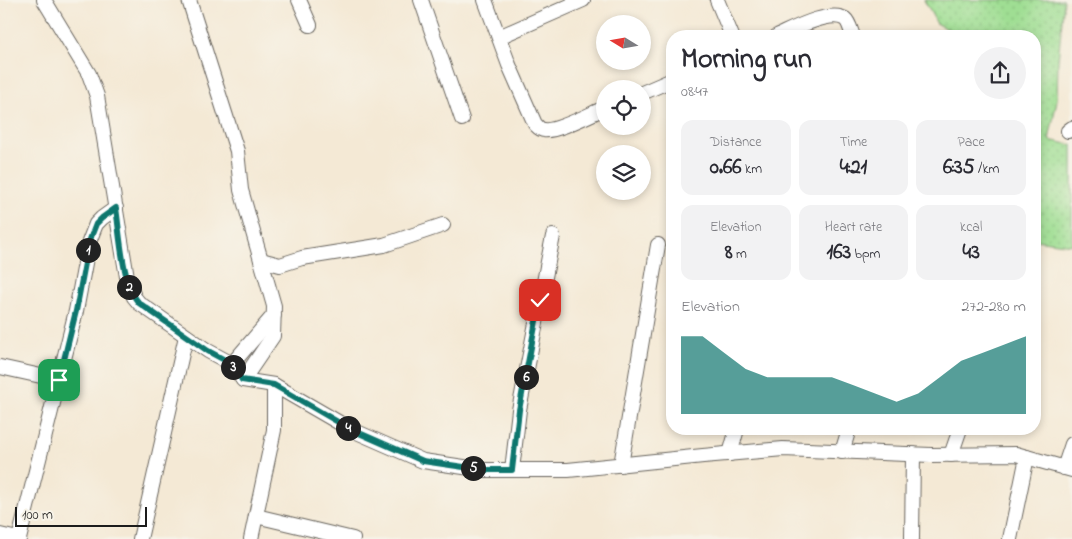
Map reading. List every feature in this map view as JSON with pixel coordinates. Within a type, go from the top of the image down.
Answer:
[{"type":"street","points":[[44,0],[90,74],[97,96],[126,277],[134,298],[186,336],[232,364],[242,380],[274,385],[350,429],[423,461],[484,470],[568,470],[783,449],[913,454],[1016,454],[1068,469],[1072,444]]},
{"type":"street","points":[[189,0],[237,151],[241,190],[274,306],[273,336],[242,380]]},
{"type":"street","points":[[299,0],[310,25]]},
{"type":"street","points":[[421,0],[462,118]]},
{"type":"street","points":[[486,0],[513,74],[539,129],[546,131],[557,128],[596,112]]},
{"type":"street","points":[[499,37],[583,0]]},
{"type":"street","points":[[717,0],[730,30]]},
{"type":"street","points":[[791,30],[820,18],[835,16],[847,20],[851,30]]},
{"type":"street","points":[[651,89],[666,83]]},
{"type":"street","points":[[0,535],[18,539],[76,311],[89,242],[96,224],[116,208]]},
{"type":"street","points":[[261,260],[280,265],[302,258],[384,245],[443,225]]},
{"type":"street","points":[[512,470],[519,410],[553,236]]},
{"type":"street","points":[[621,465],[658,245]]},
{"type":"street","points":[[267,281],[280,265]]},
{"type":"street","points":[[232,364],[274,316]]},
{"type":"street","points":[[140,539],[186,336]]},
{"type":"street","points":[[0,367],[59,380]]},
{"type":"street","points":[[251,539],[274,430],[274,385]]},
{"type":"street","points":[[730,454],[735,435]]},
{"type":"street","points":[[842,452],[847,435]]},
{"type":"street","points":[[951,454],[958,435]]},
{"type":"street","points":[[912,539],[913,454]]},
{"type":"street","points":[[1010,539],[1027,457]]},
{"type":"street","points":[[256,516],[354,539]]},
{"type":"green space","points":[[924,0],[1064,0],[1058,62],[1057,100],[1049,140],[1072,145],[1072,245],[1041,241],[1041,30],[950,30],[937,24]]},
{"type":"route","points":[[59,380],[76,311],[89,242],[96,224],[116,208],[126,277],[134,298],[208,351],[232,364],[242,380],[274,385],[350,429],[423,461],[484,470],[512,470],[519,410],[540,300]]}]
